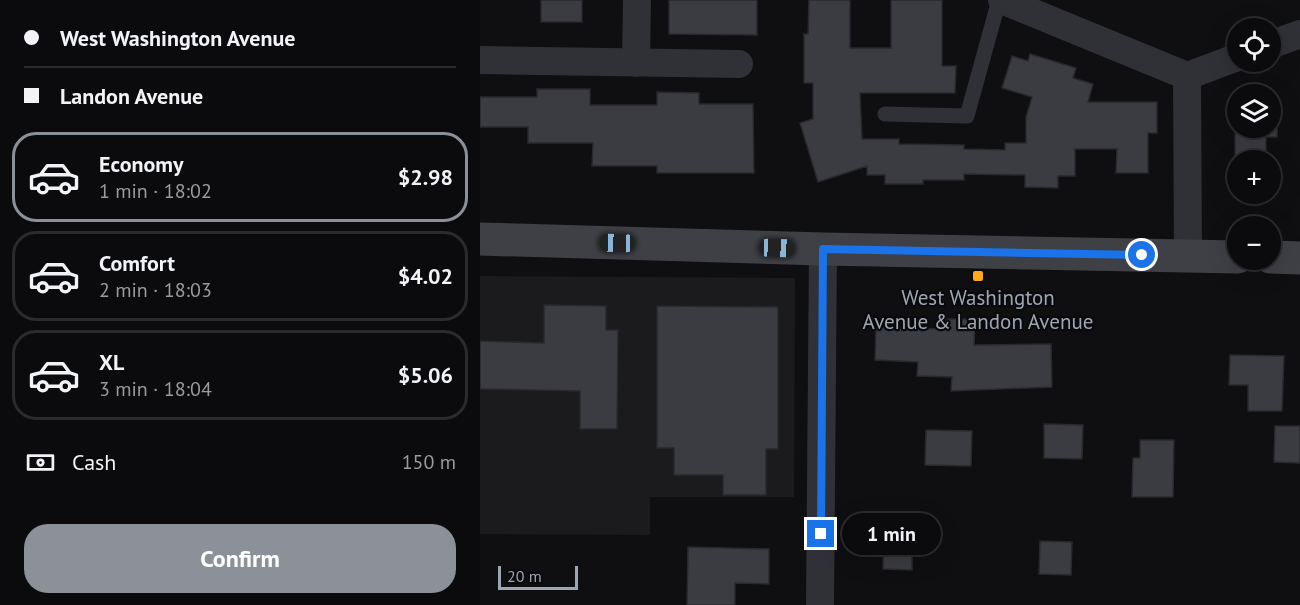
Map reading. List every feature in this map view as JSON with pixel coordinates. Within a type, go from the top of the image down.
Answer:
[{"type":"main road","points":[[480,239],[823,249],[1227,257]]},
{"type":"main road","points":[[1281,257],[1300,258]]},
{"type":"street","points":[[636,63],[637,0]]},
{"type":"street","points":[[1001,0],[1187,76],[1227,61]]},
{"type":"street","points":[[1281,41],[1300,34]]},
{"type":"street","points":[[480,60],[740,64]]},
{"type":"street","points":[[1187,76],[1188,256]]},
{"type":"street","points":[[820,605],[823,249]]},
{"type":"lane","points":[[885,114],[967,116],[1001,0]]},
{"type":"shaded area","points":[[480,276],[795,278],[794,497],[650,497],[650,535],[480,534]]},
{"type":"building","points":[[541,0],[582,0],[582,22],[541,22]]},
{"type":"building","points":[[669,0],[757,0],[757,35],[669,34]]},
{"type":"building","points":[[809,0],[850,0],[850,48],[891,48],[891,0],[942,0],[942,66],[956,66],[955,93],[860,93],[862,139],[899,139],[899,144],[964,145],[964,149],[1005,150],[1005,143],[1026,143],[1026,117],[1032,97],[1002,88],[1012,56],[1028,61],[1030,54],[1076,68],[1073,78],[1093,84],[1088,102],[1157,102],[1157,133],[1148,133],[1148,173],[1116,173],[1117,149],[1075,149],[1075,176],[1058,176],[1058,188],[1025,187],[1025,175],[964,174],[964,180],[923,180],[923,184],[885,184],[885,175],[867,175],[867,166],[818,182],[800,123],[813,119],[813,83],[804,83],[804,34],[808,34]]},
{"type":"building","points":[[537,89],[590,89],[590,105],[657,105],[657,92],[699,93],[699,104],[753,104],[754,173],[657,173],[657,166],[592,166],[593,143],[528,143],[528,127],[480,127],[480,97],[537,97]]},
{"type":"building","points":[[1235,138],[1266,138],[1266,150],[1235,150]]},
{"type":"building","points":[[544,305],[606,306],[606,330],[618,330],[617,429],[580,429],[580,391],[480,389],[480,341],[544,343]]},
{"type":"building","points":[[657,306],[778,307],[778,449],[766,449],[766,495],[723,495],[723,475],[674,475],[674,448],[657,448]]},
{"type":"building","points":[[939,319],[975,319],[974,345],[1051,344],[1052,387],[951,391],[952,377],[917,376],[918,362],[875,360],[876,327],[939,329]]},
{"type":"building","points":[[1230,355],[1284,356],[1282,411],[1248,411],[1248,385],[1229,385]]},
{"type":"building","points":[[1044,424],[1083,425],[1082,459],[1044,458]]},
{"type":"building","points":[[1275,426],[1300,426],[1300,463],[1274,462]]},
{"type":"building","points":[[926,430],[972,431],[971,466],[925,465]]},
{"type":"building","points":[[1140,440],[1174,440],[1173,497],[1132,497],[1133,458],[1140,458]]},
{"type":"building","points":[[884,532],[912,532],[912,570],[883,569]]},
{"type":"building","points":[[1040,541],[1072,542],[1071,575],[1039,574]]},
{"type":"building","points":[[688,547],[769,549],[769,584],[735,583],[735,605],[687,605]]},
{"type":"place","name":"West Washington Avenue & Landon Avenue","points":[[978,276]]},
{"type":"route","points":[[821,534],[823,249],[1142,255]]}]
